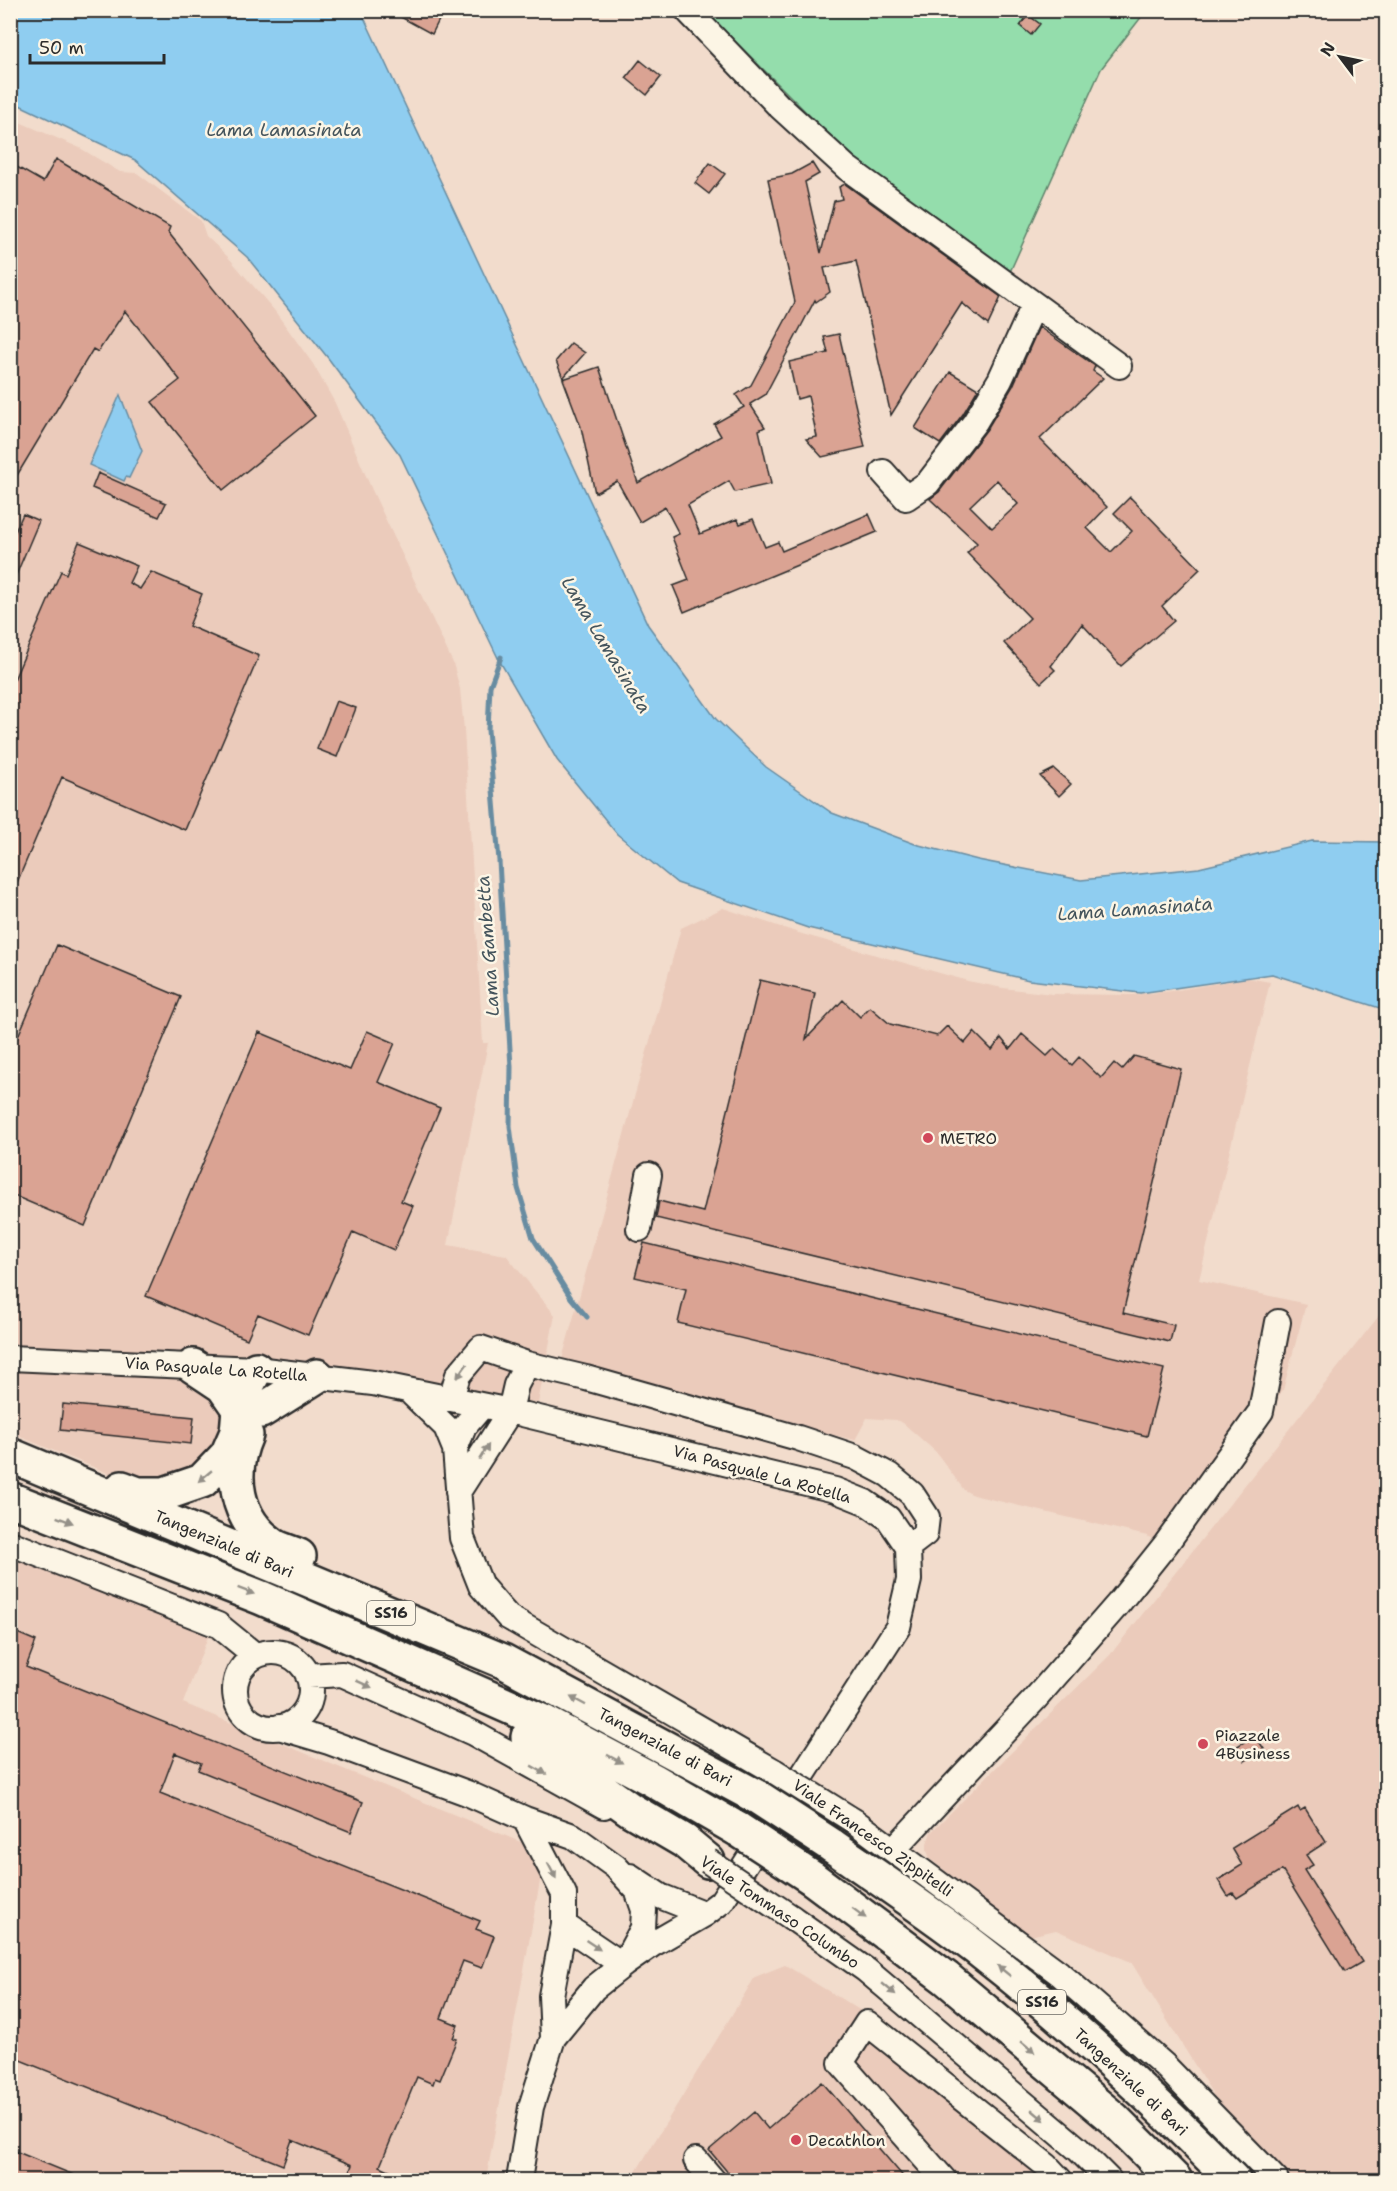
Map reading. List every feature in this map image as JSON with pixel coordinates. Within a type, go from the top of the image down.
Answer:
[{"type":"highway","points":[[193,1366],[223,1386],[250,1410]]},
{"type":"highway","points":[[10,1449],[45,1457],[138,1494],[164,1494],[202,1481],[227,1455],[250,1410],[266,1397],[256,1369]]},
{"type":"highway","points":[[250,1410],[317,1376]]},
{"type":"highway","points":[[250,1410],[248,1430],[239,1451],[236,1470],[237,1490],[243,1508],[255,1528],[273,1545],[332,1569],[363,1601]]},
{"type":"highway","name":"Tangenziale di Bari","points":[[10,1455],[503,1661],[767,1784],[831,1845],[910,1899],[1034,1995],[1141,2090],[1233,2181]]},
{"type":"highway","name":"SS16","points":[[10,1499],[262,1598],[543,1722],[653,1780],[739,1830],[812,1878],[946,1978],[1113,2120],[1175,2181]]},
{"type":"highway","points":[[379,1648],[411,1681],[541,1743],[561,1755],[591,1781],[631,1810],[684,1841],[708,1861]]},
{"type":"street","points":[[687,10],[771,97],[848,168],[1119,366]]},
{"type":"street","points":[[883,472],[906,498],[928,483],[975,422],[1000,380],[1034,305]]},
{"type":"street","points":[[639,1229],[649,1175]]},
{"type":"street","points":[[893,1850],[1035,1699],[1118,1604],[1166,1544],[1261,1411],[1278,1322]]},
{"type":"street","points":[[451,1398],[458,1375],[481,1348],[527,1364],[586,1378],[798,1438],[855,1457],[889,1475],[912,1494],[927,1517],[925,1534],[908,1547],[909,1580],[898,1627],[721,1902],[622,1965],[594,1988],[554,2037],[531,2107],[519,2181]]},
{"type":"street","name":"Via Pasquale La Rotella","points":[[10,1358],[256,1369],[374,1383],[451,1398],[834,1490],[865,1502],[888,1518],[908,1547]]},
{"type":"street","points":[[458,1492],[510,1412],[516,1385],[527,1364]]},
{"type":"street","points":[[409,1391],[446,1427],[455,1449]]},
{"type":"street","points":[[455,1449],[464,1427],[482,1406]]},
{"type":"street","name":"Viale Francesco Zippitelli","points":[[455,1449],[462,1538],[481,1586],[508,1617],[767,1784],[854,1821],[1059,1973],[1164,2065],[1276,2181]]},
{"type":"street","points":[[10,1543],[218,1625],[256,1656]]},
{"type":"street","points":[[274,1652],[292,1657],[302,1665],[308,1676],[310,1697],[307,1707],[290,1724],[267,1727],[256,1724],[246,1717],[239,1707],[236,1684],[239,1672],[256,1656],[274,1652]]},
{"type":"street","name":"Viale Tommaso Columbo","points":[[308,1676],[342,1674],[473,1733],[679,1848],[708,1861],[866,1970],[1078,2149],[1109,2181]]},
{"type":"street","points":[[307,1707],[312,1722],[329,1742]]},
{"type":"street","points":[[279,1727],[329,1742],[467,1793],[525,1819],[573,1836],[660,1896],[705,1914]]},
{"type":"street","points":[[525,1819],[564,1894],[564,1925],[551,1996],[554,2037]]},
{"type":"street","points":[[616,1867],[638,1890],[644,1910],[643,1928],[622,1965]]},
{"type":"street","points":[[564,1925],[622,1965]]},
{"type":"street","points":[[944,2181],[841,2063],[867,2023],[1047,2166],[1060,2181]]},
{"type":"street","points":[[696,2160],[713,2181]]},
{"type":"shaded area","points":[[10,118],[80,148],[120,172],[137,173],[201,221],[206,236],[229,258],[274,310],[313,364],[335,403],[372,490],[453,663],[460,689],[464,730],[483,1043],[488,1043],[448,1245],[506,1255],[555,1315],[538,1403],[423,1380],[242,1357],[220,1450],[185,1479],[144,1488],[11,1433]]},
{"type":"shaded area","name":"METRO","points":[[723,908],[802,934],[968,981],[1003,988],[1052,994],[1132,995],[1172,991],[1248,978],[1270,982],[1199,1280],[1306,1304],[1283,1390],[1169,1548],[1147,1536],[973,1495],[964,1490],[936,1452],[903,1423],[896,1420],[867,1418],[855,1440],[559,1370],[681,928]]},
{"type":"shaded area","name":"Piazzale 4Business","points":[[1386,1307],[1386,2180],[1294,2180],[1214,2096],[1131,1962],[1056,1930],[1030,1936],[930,1859],[927,1843],[931,1832],[1110,1655]]},
{"type":"shaded area","points":[[10,1555],[209,1634],[183,1703],[523,1843],[529,1849],[539,1865],[541,1876],[486,2180],[11,2180]]},
{"type":"shaded area","points":[[785,1965],[868,2015],[1004,2119],[1075,2180],[631,2180],[755,1977]]},
{"type":"green space","points":[[705,11],[1146,11],[1101,69],[1009,274],[851,157]]},
{"type":"water","name":"Lama Lamasinata","points":[[11,10],[361,11],[648,625],[716,719],[766,767],[832,813],[915,844],[978,860],[1081,880],[1199,868],[1312,841],[1386,842],[1386,1010],[1272,974],[1140,993],[1029,980],[808,928],[677,883],[617,834],[557,760],[499,660],[400,455],[328,358],[247,257],[135,160],[11,101]]},
{"type":"water","points":[[120,395],[142,451],[129,478],[126,477],[124,481],[89,465]]},
{"type":"building","points":[[388,10],[444,10],[432,34]]},
{"type":"building","points":[[1028,15],[1040,24],[1031,35],[1020,26]]},
{"type":"building","points":[[640,60],[661,77],[647,95],[626,78]]},
{"type":"building","points":[[56,159],[170,227],[168,232],[315,416],[223,490],[152,402],[180,380],[125,311],[98,352],[93,349],[10,487],[10,163],[43,182]]},
{"type":"building","points":[[710,163],[725,174],[709,194],[695,183]]},
{"type":"building","points":[[812,163],[819,174],[805,182],[821,253],[834,201],[842,199],[839,187],[845,184],[1001,297],[988,325],[962,303],[891,415],[856,261],[824,268],[830,292],[816,302],[815,300],[765,395],[750,404],[765,427],[759,430],[771,484],[735,492],[729,481],[688,505],[700,534],[737,519],[740,524],[753,519],[765,547],[778,542],[782,551],[869,514],[877,532],[684,612],[673,586],[689,580],[672,537],[679,534],[665,507],[640,522],[617,481],[595,493],[581,427],[563,379],[599,367],[638,483],[721,436],[714,424],[744,407],[736,395],[751,385],[795,302],[768,179],[792,174]]},
{"type":"building","points":[[1039,327],[1095,366],[1093,371],[1103,378],[1040,439],[1107,507],[1087,528],[1111,552],[1132,531],[1114,513],[1130,497],[1200,569],[1162,606],[1174,621],[1121,666],[1082,624],[1051,666],[1055,670],[1041,683],[1004,643],[1030,618],[967,553],[977,543],[930,499],[939,492],[987,429],[1013,386]],"holes":[[[997,480],[1018,504],[992,528],[970,506]]]},
{"type":"building","points":[[839,334],[865,447],[822,457],[806,439],[817,437],[808,396],[797,399],[789,362],[828,353],[824,337]]},
{"type":"building","points":[[571,343],[585,353],[563,378],[556,361]]},
{"type":"building","points":[[950,372],[978,389],[963,414],[940,444],[915,428]]},
{"type":"building","points":[[98,473],[166,503],[159,517],[92,488]]},
{"type":"building","points":[[23,514],[39,521],[11,587],[10,543]]},
{"type":"building","points":[[79,542],[137,566],[129,583],[140,589],[151,572],[202,594],[189,626],[259,656],[185,830],[62,777],[10,899],[10,689],[61,571],[66,574]]},
{"type":"building","points":[[336,701],[356,708],[337,757],[317,749]]},
{"type":"building","points":[[1054,769],[1071,784],[1059,796],[1040,776]]},
{"type":"building","points":[[57,945],[181,997],[85,1226],[10,1194],[10,1055]]},
{"type":"building","points":[[760,980],[815,993],[806,1039],[843,1000],[860,1017],[870,1007],[890,1024],[937,1036],[947,1026],[965,1043],[974,1032],[992,1050],[1001,1038],[1010,1049],[1022,1034],[1047,1056],[1054,1049],[1072,1065],[1079,1057],[1101,1078],[1114,1063],[1122,1070],[1134,1056],[1181,1069],[1123,1313],[1174,1325],[1170,1342],[656,1218],[659,1201],[703,1212]]},
{"type":"building","points":[[367,1031],[395,1043],[378,1082],[440,1108],[401,1201],[413,1206],[394,1250],[353,1232],[308,1335],[258,1314],[247,1339],[146,1296],[259,1032],[350,1070]]},
{"type":"building","points":[[644,1243],[1164,1369],[1147,1436],[678,1323],[686,1289],[635,1277]]},
{"type":"building","points":[[63,1404],[194,1417],[191,1444],[60,1430]]},
{"type":"building","points":[[10,1630],[36,1641],[26,1667],[363,1802],[351,1832],[198,1770],[201,1763],[175,1753],[160,1793],[480,1921],[476,1929],[494,1936],[482,1968],[463,1961],[441,2018],[458,2025],[453,2038],[457,2039],[440,2080],[435,2078],[433,2084],[417,2077],[380,2166],[414,2181],[346,2181],[352,2165],[292,2140],[283,2165],[10,2056],[10,1717],[17,1701],[12,1700],[10,1703]]},
{"type":"building","points":[[1255,1735],[1264,1749],[1245,1761],[1236,1747]]},
{"type":"building","points":[[1298,1807],[1300,1811],[1305,1808],[1326,1842],[1306,1855],[1313,1865],[1304,1870],[1362,1962],[1345,1972],[1282,1870],[1237,1898],[1233,1893],[1228,1896],[1218,1880],[1242,1865],[1232,1848]]},
{"type":"building","name":"Decathlon","points":[[822,2082],[907,2181],[735,2181],[709,2150],[754,2112],[768,2129]]},
{"type":"building","points":[[10,2149],[86,2180],[86,2181],[10,2181]]},
{"type":"waterway","name":"Lama Gambetta","points":[[501,657],[490,686],[488,730],[499,861],[511,1067],[510,1126],[518,1188],[533,1238],[571,1298],[587,1317]]},
{"type":"place","name":"METRO","points":[[928,1138]]},
{"type":"place","name":"Piazzale 4Business","points":[[1203,1744]]},
{"type":"place","name":"Decathlon","points":[[796,2140]]}]
